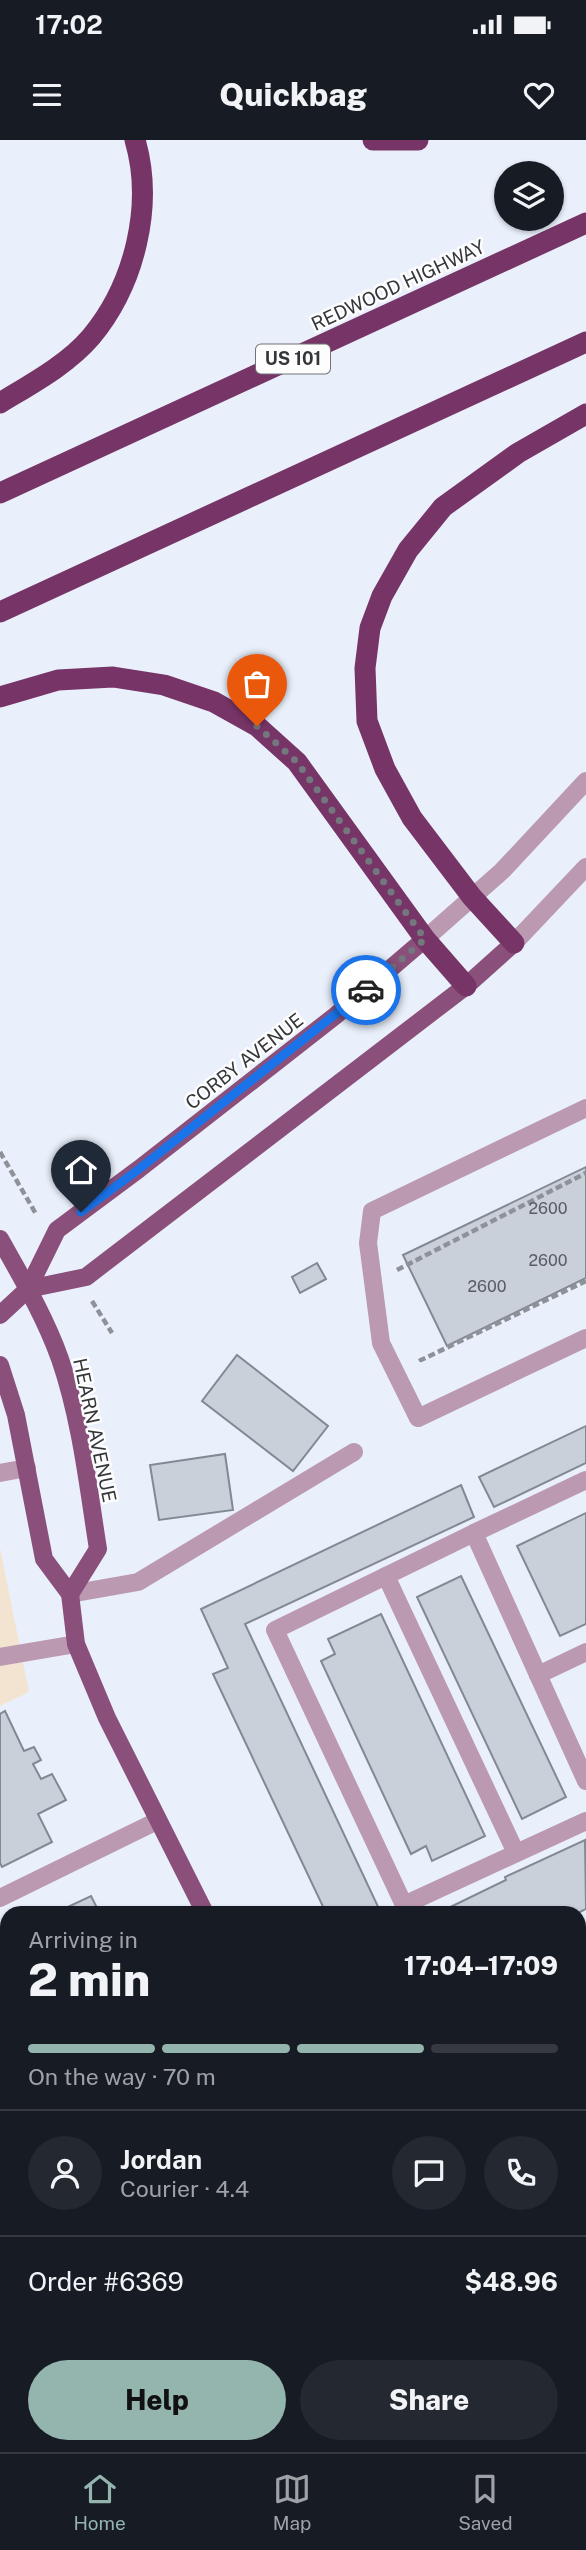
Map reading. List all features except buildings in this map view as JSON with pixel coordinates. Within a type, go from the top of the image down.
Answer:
[{"type":"highway","points":[[0,403],[40,379],[91,337],[122,290],[136,245],[142,208],[142,163],[135,140]]},
{"type":"highway","points":[[373,140],[418,140]]},
{"type":"highway","name":"REDWOOD HIGHWAY","points":[[0,493],[586,222]]},
{"type":"highway","points":[[0,612],[586,342]]},
{"type":"highway","points":[[514,943],[472,897],[412,818],[385,769],[368,721],[365,668],[370,628],[382,596],[408,550],[443,508],[518,453],[586,414]]},
{"type":"highway","points":[[0,698],[58,680],[113,677],[164,685],[214,702],[257,726],[297,762],[425,939],[466,986]]},
{"type":"main road","name":"CORBY AVENUE","points":[[0,1315],[28,1289],[57,1230],[324,1025],[425,939]]},
{"type":"main road","points":[[28,1289],[86,1277],[466,986],[514,943]]},
{"type":"main road","name":"HEARN AVENUE","points":[[0,1239],[28,1289],[59,1359],[69,1393],[98,1549],[70,1594]]},
{"type":"main road","points":[[0,1366],[16,1415],[44,1559],[70,1594],[76,1644],[107,1718],[201,1906]]},
{"type":"street","name":"CORBY AVENUE","points":[[425,939],[502,871],[586,781]]},
{"type":"street","points":[[514,943],[586,867]]},
{"type":"street","points":[[586,1108],[372,1212],[368,1244],[381,1343],[418,1418],[586,1338]]},
{"type":"street","points":[[70,1594],[138,1582],[354,1452]]},
{"type":"street","points":[[0,1473],[27,1468]]},
{"type":"street","points":[[586,1480],[275,1630],[404,1905],[586,1821]]},
{"type":"street","points":[[474,1533],[586,1781]]},
{"type":"street","points":[[386,1576],[516,1853]]},
{"type":"street","points":[[0,1657],[76,1644]]},
{"type":"street","points":[[538,1675],[586,1652]]},
{"type":"street","points":[[0,1898],[157,1821]]},
{"type":"path","points":[[0,1152],[11,1168],[18,1186]]},
{"type":"path","points":[[398,1282],[396,1270],[586,1173]]},
{"type":"path","points":[[416,1350],[421,1360],[586,1281]]},
{"type":"shaded area","points":[[0,1548],[29,1692],[0,1706]]},
{"type":"way so far","points":[[257,726],[297,762],[425,939],[366,990]]},
{"type":"route","points":[[81,1212],[366,990]]}]
